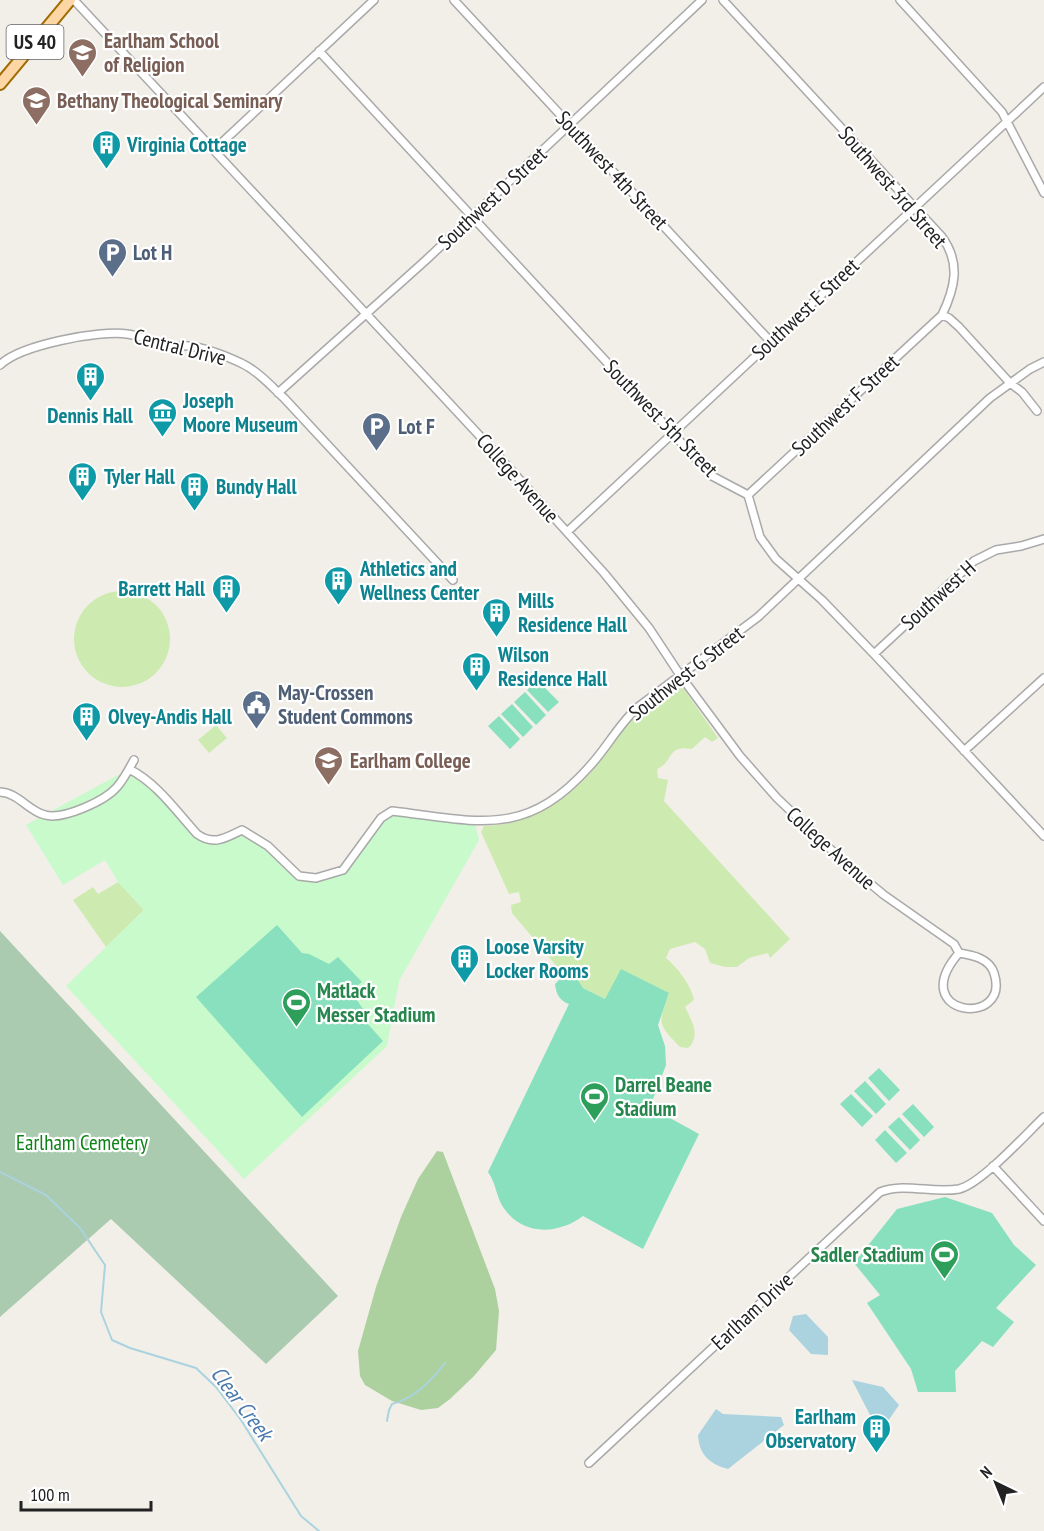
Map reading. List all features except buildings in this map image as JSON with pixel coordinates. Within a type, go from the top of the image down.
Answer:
[{"type":"main road","name":"US 40","points":[[0,84],[72,0]]},
{"type":"street","name":"College Avenue","points":[[72,0],[567,532],[649,628],[680,675],[740,756],[800,822],[884,896],[954,944],[958,953]]},
{"type":"street","points":[[214,150],[375,0]]},
{"type":"street","name":"Southwest 4th Street","points":[[454,0],[770,340]]},
{"type":"street","name":"Southwest D Street","points":[[278,393],[472,217],[702,0]]},
{"type":"street","name":"Southwest 3rd Street","points":[[723,0],[915,207],[947,245],[953,260],[954,281],[951,295],[942,315]]},
{"type":"street","points":[[900,0],[1002,112],[1044,193]]},
{"type":"street","name":"Southwest 5th Street","points":[[319,51],[712,476],[748,495]]},
{"type":"street","name":"Southwest E Street","points":[[567,532],[770,340],[1044,87]]},
{"type":"street","points":[[942,315],[959,327],[1010,383],[1023,392],[1037,411]]},
{"type":"street","name":"Southwest F Street","points":[[748,495],[942,315]]},
{"type":"street","name":"Central Drive","points":[[0,365],[7,358],[19,352],[52,342],[114,333],[129,334],[174,347],[188,346],[242,363],[278,393],[453,580]]},
{"type":"street","name":"Southwest G Street","points":[[129,770],[140,775],[155,788],[204,839],[211,841],[242,830],[268,846],[299,876],[316,878],[343,870],[381,818],[392,811],[491,821],[516,818],[546,805],[591,766],[626,718],[739,632],[990,398],[1030,369],[1044,362]]},
{"type":"street","points":[[748,495],[764,544],[781,564],[822,600],[1042,831]]},
{"type":"street","name":"Southwest H","points":[[874,654],[974,561],[996,550],[1044,539]]},
{"type":"street","points":[[964,751],[1044,678]]},
{"type":"street","points":[[0,792],[21,799],[44,815],[58,815],[95,802],[116,789],[134,760]]},
{"type":"street","name":"College Avenue","points":[[958,953],[975,956],[987,963],[994,975],[993,996],[977,1008],[964,1009],[957,1006],[948,998],[944,990],[946,969],[958,953]]},
{"type":"street","name":"Earlham Drive","points":[[589,1464],[880,1192],[892,1187],[960,1189],[974,1182],[993,1166],[1044,1117]]},
{"type":"street","points":[[993,1166],[1044,1221]]},
{"type":"green space","points":[[122,591],[140,595],[156,605],[166,621],[170,639],[166,657],[156,673],[140,683],[122,687],[104,683],[88,673],[78,657],[74,639],[78,621],[88,605],[104,595]]},
{"type":"green space","points":[[537,680],[559,702],[548,712],[527,690]]},
{"type":"green space","points":[[676,686],[684,689],[718,738],[712,742],[705,737],[692,749],[684,748],[674,751],[663,766],[657,769],[658,778],[668,780],[664,801],[790,939],[770,958],[768,953],[749,958],[737,967],[710,963],[705,949],[695,942],[670,949],[666,958],[683,977],[694,1000],[685,1007],[695,1033],[688,1048],[680,1047],[667,1033],[662,1023],[669,994],[605,999],[583,988],[576,977],[564,975],[512,913],[511,905],[521,902],[519,892],[509,894],[481,832],[484,826],[500,825],[530,817],[570,793],[596,767],[630,720],[653,700]]},
{"type":"green space","points":[[525,692],[546,715],[536,725],[514,702]]},
{"type":"green space","points":[[512,704],[533,727],[523,737],[501,714]]},
{"type":"green space","points":[[499,716],[520,739],[510,749],[488,726]]},
{"type":"green space","points":[[216,725],[227,738],[209,753],[198,740]]},
{"type":"green space","points":[[129,769],[140,775],[197,834],[211,841],[242,830],[268,846],[299,876],[316,878],[343,870],[362,842],[392,811],[474,820],[479,840],[399,981],[387,1046],[244,1179],[66,986],[144,910],[118,882],[105,860],[63,885],[26,825]]},
{"type":"green space","points":[[118,882],[144,910],[106,947],[73,900],[93,887],[98,894]]},
{"type":"green space","name":"Matlack Messer Stadium","points":[[277,925],[302,953],[329,964],[338,957],[362,982],[351,991],[363,1009],[359,1014],[383,1041],[302,1117],[196,997]]},
{"type":"green space","name":"Earlham Cemetery","points":[[0,931],[338,1296],[266,1364],[111,1219],[0,1317]]},
{"type":"green space","name":"Darrel Beane Stadium","points":[[621,969],[669,993],[658,1025],[665,1046],[666,1065],[650,1107],[699,1134],[643,1249],[583,1216],[563,1227],[541,1230],[530,1228],[511,1216],[503,1207],[488,1172],[569,1004],[559,997],[555,984],[564,975],[576,977],[583,988],[605,999]]},
{"type":"green space","points":[[879,1068],[900,1090],[889,1101],[868,1078]]},
{"type":"green space","points":[[865,1081],[886,1104],[876,1114],[854,1091]]},
{"type":"green space","points":[[851,1094],[873,1116],[862,1127],[840,1104]]},
{"type":"green space","points":[[913,1104],[934,1127],[924,1137],[902,1114]]},
{"type":"green space","points":[[899,1117],[920,1140],[910,1150],[888,1127]]},
{"type":"green space","points":[[885,1130],[907,1153],[896,1163],[875,1140]]},
{"type":"green space","points":[[437,1151],[443,1152],[495,1289],[499,1311],[496,1350],[450,1399],[438,1408],[421,1410],[392,1401],[365,1385],[360,1376],[358,1351],[376,1287],[401,1217],[418,1179]]},
{"type":"green space","name":"Sadler Stadium","points":[[945,1197],[992,1213],[1014,1245],[1036,1265],[996,1308],[1014,1322],[993,1347],[982,1341],[955,1371],[956,1392],[918,1392],[911,1369],[867,1303],[880,1295],[854,1263],[897,1209]]},
{"type":"water","points":[[806,1314],[828,1337],[828,1355],[811,1354],[789,1330],[793,1316]]},
{"type":"water","points":[[852,1380],[883,1387],[899,1405],[886,1424],[870,1415]]},
{"type":"water","points":[[716,1409],[723,1414],[781,1417],[784,1425],[728,1469],[707,1458],[699,1442],[698,1435]]},
{"type":"waterway","name":"Clear Creek","points":[[0,1172],[46,1195],[80,1228],[105,1265],[101,1312],[112,1340],[130,1348],[196,1368],[216,1387],[241,1420],[301,1516],[319,1531]]},
{"type":"waterway","points":[[387,1421],[392,1404],[408,1398],[422,1388],[445,1363]]},
{"type":"place","name":"Earlham School of Religion","points":[[83,78]]},
{"type":"place","name":"Bethany Theological Seminary","points":[[36,126]]},
{"type":"place","name":"Virginia Cottage","points":[[106,170]]},
{"type":"place","name":"Lot H","points":[[112,278]]},
{"type":"place","name":"Dennis Hall","points":[[90,402]]},
{"type":"place","name":"Joseph Moore Museum","points":[[162,438]]},
{"type":"place","name":"Lot F","points":[[377,452]]},
{"type":"place","name":"Tyler Hall","points":[[83,502]]},
{"type":"place","name":"Bundy Hall","points":[[195,512]]},
{"type":"place","name":"Athletics and Wellness Center","points":[[339,606]]},
{"type":"place","name":"Barrett Hall","points":[[226,614]]},
{"type":"place","name":"Mills Residence Hall","points":[[497,638]]},
{"type":"place","name":"Wilson Residence Hall","points":[[477,692]]},
{"type":"place","name":"May-Crossen Student Commons","points":[[257,730]]},
{"type":"place","name":"Olvey-Andis Hall","points":[[87,742]]},
{"type":"place","name":"Earlham College","points":[[329,786]]},
{"type":"place","name":"Loose Varsity Locker Rooms","points":[[465,984]]},
{"type":"place","name":"Matlack Messer Stadium","points":[[296,1028]]},
{"type":"place","name":"Darrel Beane Stadium","points":[[594,1122]]},
{"type":"place","name":"Sadler Stadium","points":[[945,1280]]},
{"type":"place","name":"Earlham Observatory","points":[[877,1454]]}]
